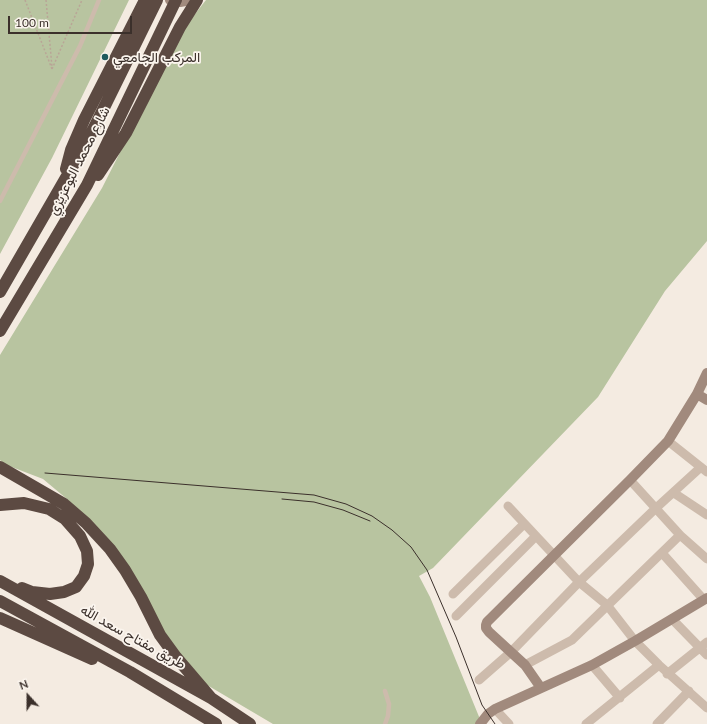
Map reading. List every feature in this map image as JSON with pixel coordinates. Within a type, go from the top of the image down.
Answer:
[{"type":"highway","points":[[65,179],[71,150],[145,0]]},
{"type":"highway","name":"شارع محمد البوعزيزي","points":[[0,292],[90,136],[157,0]]},
{"type":"highway","name":"شارع محمد البوعزيزي","points":[[0,331],[87,185],[176,0]]},
{"type":"highway","points":[[87,185],[101,172],[126,133],[180,27],[197,0]]},
{"type":"highway","points":[[0,467],[64,504],[86,523],[110,549],[125,570],[141,597],[160,635],[176,657],[211,698]]},
{"type":"highway","points":[[0,504],[24,503],[49,509],[65,519],[80,536],[87,551],[88,564],[84,576],[76,587],[64,592],[50,594],[32,592],[0,580]]},
{"type":"highway","name":"طريق مفتاح سعد الله","points":[[0,580],[211,698],[250,724]]},
{"type":"highway","points":[[0,601],[130,672],[216,724]]},
{"type":"highway","points":[[0,618],[85,656],[130,672]]},
{"type":"street","points":[[170,0],[180,2],[191,0]]},
{"type":"street","points":[[541,688],[525,665],[489,632],[486,625],[487,622],[668,441],[697,394],[707,373]]},
{"type":"street","points":[[697,394],[707,400]]},
{"type":"street","points":[[479,680],[511,652],[579,582],[655,509],[704,470],[668,441]]},
{"type":"street","points":[[630,480],[680,535],[707,559]]},
{"type":"street","points":[[674,493],[707,514]]},
{"type":"street","points":[[508,506],[579,582],[607,605],[635,641],[658,666],[707,708]]},
{"type":"street","points":[[453,594],[524,524]]},
{"type":"street","points":[[525,665],[572,640],[680,535]]},
{"type":"street","points":[[456,616],[536,536]]},
{"type":"street","points":[[480,724],[488,714],[495,709],[592,665],[706,599],[662,553]]},
{"type":"street","points":[[672,619],[703,645],[707,655]]},
{"type":"street","points":[[667,674],[703,645]]},
{"type":"street","points":[[592,665],[620,698]]},
{"type":"street","points":[[586,724],[658,666]]},
{"type":"street","points":[[657,724],[689,691]]},
{"type":"street","points":[[495,709],[509,724]]},
{"type":"lane","points":[[0,201],[80,46],[99,0]]},
{"type":"lane","points":[[385,691],[389,704],[388,716],[385,724]]},
{"type":"path","points":[[25,0],[52,69]]},
{"type":"path","points":[[46,0],[52,69]]},
{"type":"path","points":[[52,69],[82,0]]},
{"type":"green space","points":[[0,0],[129,0],[52,158],[0,254]]},
{"type":"green space","points":[[206,0],[707,0],[707,241],[665,291],[598,397],[433,568],[419,576],[430,597],[482,724],[273,724],[207,685],[165,638],[122,562],[67,499],[43,479],[4,464],[0,460],[0,355],[102,188],[181,32]]},
{"type":"tram line","points":[[45,473],[314,495],[346,504],[372,516],[392,530],[411,547],[427,570],[456,637],[482,705],[495,724]]},
{"type":"tram line","points":[[282,499],[314,502],[343,510],[370,521]]},
{"type":"place","name":"المركب الجامعي","points":[[105,57]]}]
